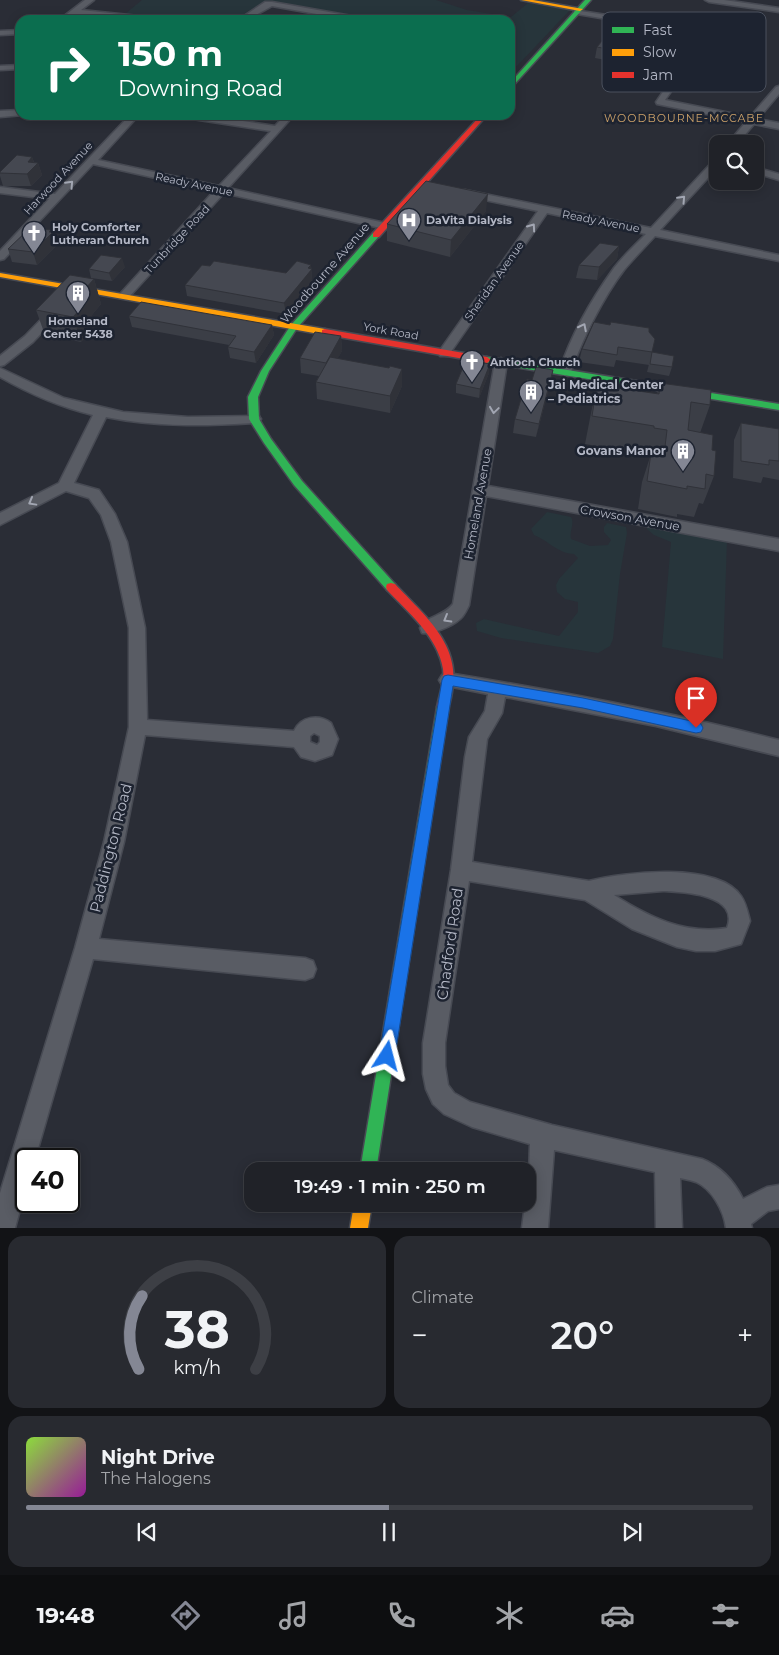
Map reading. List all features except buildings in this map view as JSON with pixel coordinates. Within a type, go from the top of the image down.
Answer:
[{"type":"street","points":[[70,15],[90,0]]},
{"type":"street","points":[[524,0],[606,12]]},
{"type":"street","points":[[709,0],[779,10]]},
{"type":"street","points":[[250,15],[268,4],[336,15]]},
{"type":"street","points":[[515,81],[582,7]]},
{"type":"street","points":[[75,12],[105,15]]},
{"type":"street","points":[[0,33],[15,32]]},
{"type":"street","points":[[0,68],[15,67]]},
{"type":"street","points":[[740,135],[779,89]]},
{"type":"street","points":[[667,92],[660,102],[779,126]]},
{"type":"street","points":[[0,114],[15,113]]},
{"type":"street","name":"Harwood Avenue","points":[[0,257],[130,120]]},
{"type":"street","points":[[219,120],[278,129]]},
{"type":"street","name":"Tunbridge Road","points":[[124,296],[286,120]]},
{"type":"street","name":"Woodbourne Avenue","points":[[254,419],[253,397],[259,382],[294,327],[385,226],[428,185],[480,120]]},
{"type":"street","name":"Ready Avenue","points":[[91,161],[385,226]]},
{"type":"street","points":[[565,372],[578,338],[603,292],[619,269],[709,170]]},
{"type":"street","points":[[764,173],[779,177]]},
{"type":"street","points":[[0,190],[58,197]]},
{"type":"street","name":"Ready Avenue","points":[[452,190],[779,258]]},
{"type":"street","name":"Sheridan Avenue","points":[[444,353],[544,210]]},
{"type":"street","name":"York Road","points":[[0,275],[444,353],[779,407]]},
{"type":"street","points":[[0,362],[29,339],[78,288]]},
{"type":"street","name":"Homeland Avenue","points":[[428,628],[454,614],[461,605],[501,362]]},
{"type":"street","points":[[0,372],[34,391],[59,401],[101,413],[174,422],[206,423],[254,419],[267,441],[298,483],[428,628],[441,647],[449,670],[448,680],[369,1162]]},
{"type":"street","points":[[0,520],[33,501],[65,486],[101,413]]},
{"type":"street","name":"Paddington Road","points":[[2,1228],[86,948],[114,842],[138,727],[137,628],[119,542],[108,514],[94,494],[86,490],[65,486]]},
{"type":"street","name":"Crowson Avenue","points":[[480,490],[779,545]]},
{"type":"street","points":[[448,680],[498,687],[593,705],[734,736],[779,748]]},
{"type":"street","name":"Chadford Road","points":[[498,687],[493,713],[478,737],[476,747],[461,870],[434,1043],[436,1084],[440,1093],[446,1101],[462,1110],[543,1136],[702,1171],[712,1178],[731,1202],[739,1223]]},
{"type":"street","points":[[138,727],[299,739]]},
{"type":"street","points":[[461,870],[589,891],[608,886],[662,881],[712,888],[723,892],[734,904],[740,921],[734,937],[710,941],[687,939],[659,930],[607,903],[589,891]]},
{"type":"street","points":[[86,948],[305,969]]},
{"type":"street","points":[[534,1228],[543,1136]]},
{"type":"street","points":[[667,1163],[669,1228]]},
{"type":"street","points":[[739,1223],[756,1203],[763,1199],[779,1197]]},
{"type":"street","points":[[359,1228],[362,1212]]},
{"type":"shaded area","points":[[142,0],[436,0],[467,10],[498,15],[353,15],[272,2],[262,3],[243,15],[125,14]]},
{"type":"shaded area","points":[[528,3],[570,10],[517,66],[515,66],[515,15],[513,15]]},
{"type":"shaded area","points":[[547,512],[571,517],[571,539],[590,546],[608,545],[611,540],[604,532],[604,527],[607,523],[626,527],[627,533],[620,574],[613,639],[610,646],[598,653],[501,638],[477,631],[476,623],[484,619],[559,636],[578,612],[578,602],[565,599],[557,592],[556,585],[578,558],[574,554],[558,549],[534,535],[531,529]]},
{"type":"shaded area","points":[[648,526],[727,540],[723,659],[662,647],[671,542],[654,535],[647,529]]},
{"type":"traffic: fast","points":[[515,81],[588,0]]},
{"type":"traffic: fast","points":[[376,235],[294,327],[265,371],[253,397],[254,419],[267,441],[298,483],[391,587]]},
{"type":"traffic: fast","points":[[487,360],[779,407]]},
{"type":"traffic: fast","points":[[369,1162],[443,707]]},
{"type":"traffic: slow","points":[[524,0],[580,9]]},
{"type":"traffic: slow","points":[[0,275],[325,332]]},
{"type":"traffic: slow","points":[[359,1228],[362,1212]]},
{"type":"traffic: jam","points":[[376,235],[480,120]]},
{"type":"traffic: jam","points":[[325,332],[487,360]]},
{"type":"traffic: jam","points":[[391,587],[434,635],[446,657],[449,673],[443,707]]},
{"type":"place","name":"DaVita Dialysis","points":[[409,241]]},
{"type":"place","name":"Holy Comforter Lutheran Church","points":[[34,254]]},
{"type":"place","name":"Homeland Center 5438","points":[[78,314]]},
{"type":"place","name":"Antioch Church","points":[[472,383]]},
{"type":"place","name":"Jai Medical Center – Pediatrics","points":[[531,413]]},
{"type":"place","name":"Govans Manor","points":[[683,472]]},
{"type":"district","name":"WOODBOURNE-MCCABE","points":[[684,118]]},
{"type":"route","points":[[387,1056],[448,680],[583,703],[696,728]]}]
